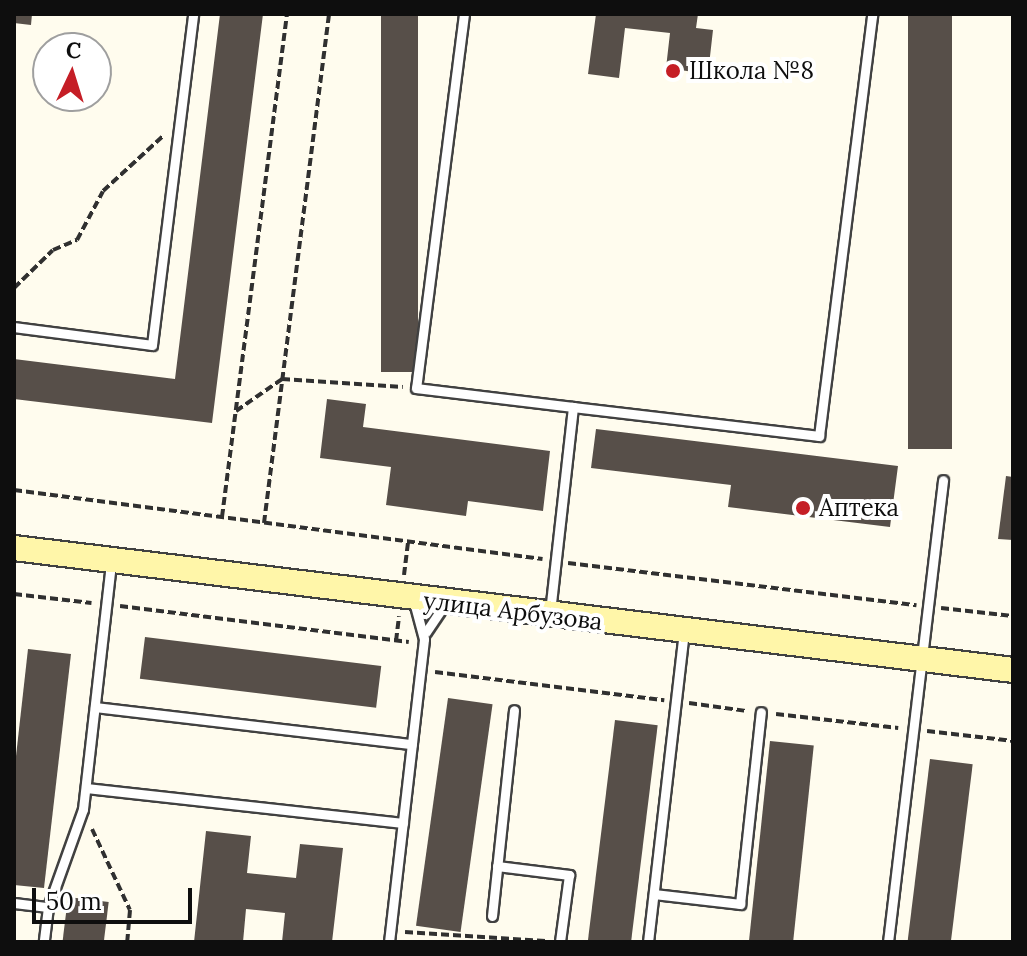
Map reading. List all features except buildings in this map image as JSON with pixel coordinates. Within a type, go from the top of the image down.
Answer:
[{"type":"street","name":"улица Арбузова","points":[[14,548],[446,604],[1013,670]]},
{"type":"lane","points":[[14,327],[152,345],[193,14]]},
{"type":"lane","points":[[464,14],[416,388],[819,436],[872,14]]},
{"type":"lane","points":[[549,616],[573,407]]},
{"type":"lane","points":[[888,942],[943,480]]},
{"type":"lane","points":[[44,942],[48,907],[83,809],[112,560]]},
{"type":"lane","points":[[412,599],[422,617],[424,642]]},
{"type":"lane","points":[[390,936],[424,642],[430,618],[446,604]]},
{"type":"lane","points":[[648,942],[684,632]]},
{"type":"lane","points":[[95,707],[412,744]]},
{"type":"lane","points":[[492,916],[514,710]]},
{"type":"lane","points":[[654,894],[740,904],[761,712]]},
{"type":"lane","points":[[86,788],[403,823]]},
{"type":"lane","points":[[497,866],[569,875],[560,942]]},
{"type":"lane","points":[[14,903],[48,907]]},
{"type":"path","points":[[222,517],[287,14]]},
{"type":"path","points":[[264,523],[329,14]]},
{"type":"path","points":[[14,288],[53,250],[77,240],[103,191],[122,170],[180,122]]},
{"type":"path","points":[[236,411],[282,379],[416,388]]},
{"type":"path","points":[[14,490],[555,561],[1013,616]]},
{"type":"path","points":[[14,594],[424,642]]},
{"type":"path","points":[[420,670],[1013,741]]},
{"type":"path","points":[[83,809],[130,910],[127,942]]},
{"type":"path","points":[[390,936],[547,942]]},
{"type":"place","name":"Школа №8","points":[[673,71]]},
{"type":"place","name":"Аптека","points":[[803,508]]}]
